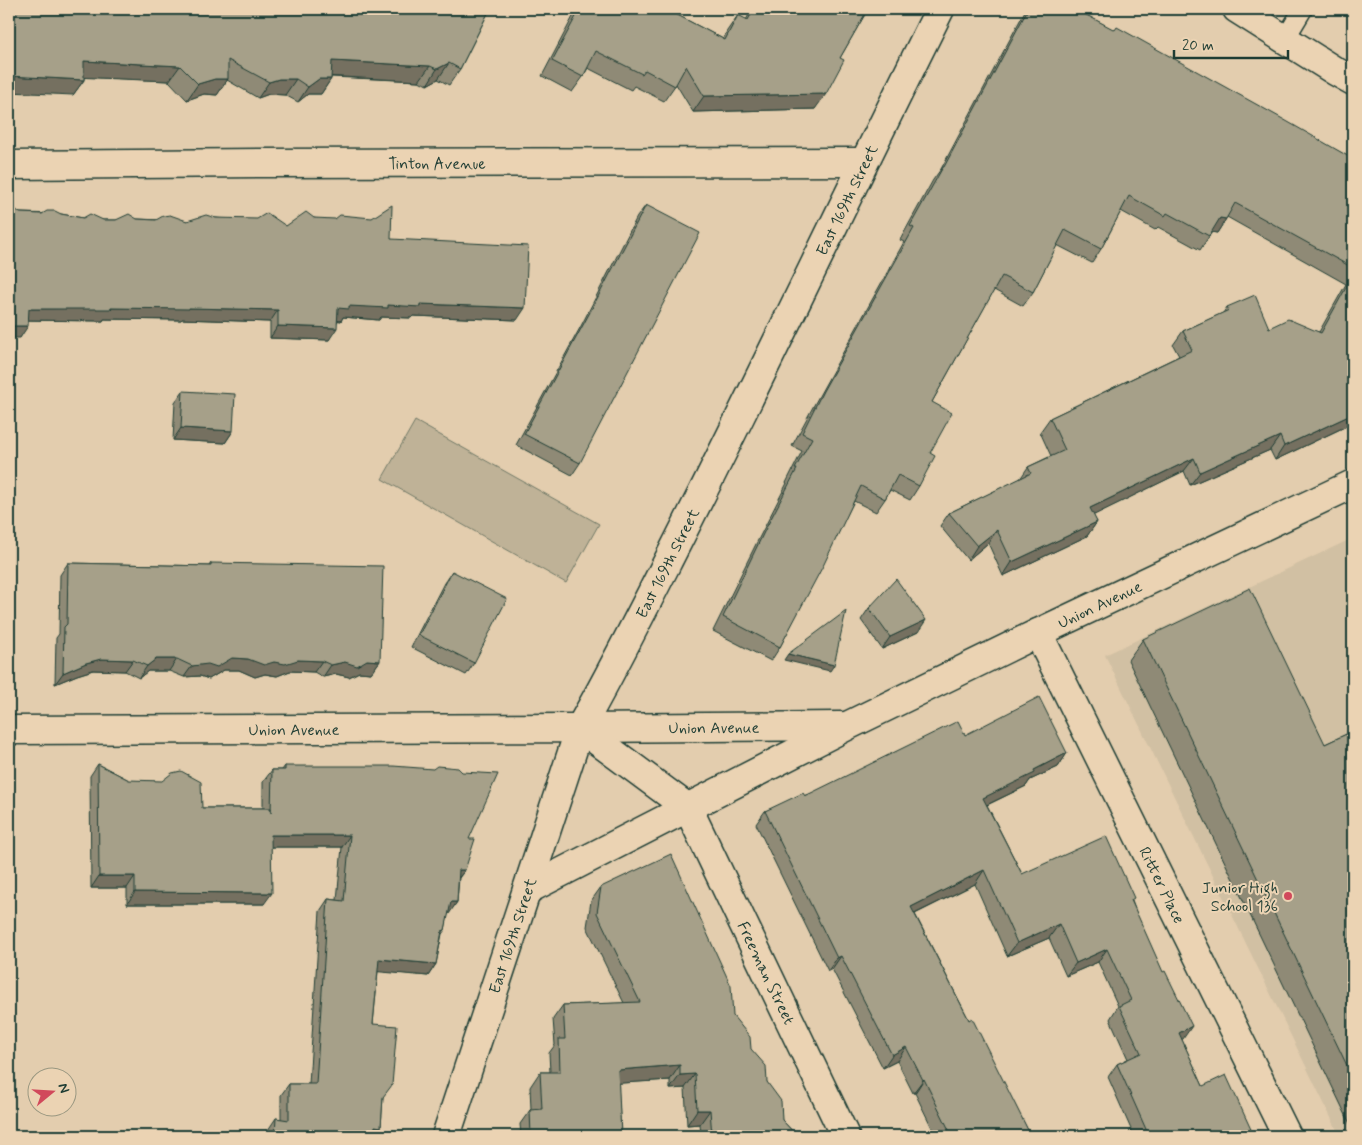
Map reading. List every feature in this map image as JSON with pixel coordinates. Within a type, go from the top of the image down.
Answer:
[{"type":"street","name":"East 169th Street","points":[[446,1136],[580,728],[610,674],[728,443],[863,162],[940,9]]},
{"type":"street","points":[[1237,9],[1353,81]]},
{"type":"street","points":[[1254,9],[1278,35]]},
{"type":"street","name":"Tinton Avenue","points":[[9,165],[863,162]]},
{"type":"street","name":"Union Avenue","points":[[527,890],[846,726],[1353,484]]},
{"type":"street","name":"Ritter Place","points":[[1038,633],[1286,1136]]},
{"type":"street","name":"Union Avenue","points":[[9,730],[846,726]]},
{"type":"street","points":[[580,728],[688,808]]},
{"type":"street","name":"Freeman Street","points":[[688,808],[845,1136]]},
{"type":"lane","points":[[1278,35],[1303,9]]},
{"type":"shaded area","points":[[415,421],[599,524],[566,583],[382,479]]},
{"type":"shaded area","name":"Junior High School 136","points":[[1353,538],[1353,1136],[1340,1136],[1105,655]]},
{"type":"building","points":[[9,9],[490,9],[460,69],[449,63],[437,69],[430,66],[332,61],[331,79],[319,79],[308,87],[296,79],[279,79],[269,82],[228,60],[228,79],[215,79],[198,84],[180,66],[84,61],[84,80],[9,76]]},
{"type":"building","points":[[580,9],[621,9],[631,14],[634,9],[666,9],[725,40],[738,15],[748,20],[754,9],[868,9],[840,58],[844,60],[826,94],[704,96],[686,66],[675,86],[645,70],[642,74],[596,51],[583,77],[552,61]]},
{"type":"building","points":[[1028,9],[1075,9],[1115,30],[1117,27],[1353,159],[1353,268],[1235,203],[1226,219],[1220,218],[1209,236],[1167,213],[1165,216],[1129,196],[1101,249],[1065,230],[1033,292],[1002,276],[932,402],[952,413],[930,453],[935,456],[919,486],[898,475],[885,499],[861,486],[824,564],[780,647],[723,617],[812,438],[802,433],[823,391],[914,228],[910,226],[944,167]]},
{"type":"building","points":[[392,205],[391,239],[528,246],[525,308],[420,304],[420,307],[388,305],[388,308],[349,306],[349,309],[338,308],[337,328],[278,326],[278,310],[189,308],[29,309],[28,326],[9,326],[9,208],[14,208],[20,213],[42,214],[47,211],[55,211],[83,218],[90,214],[103,220],[116,220],[129,214],[137,219],[156,220],[170,215],[187,221],[206,215],[216,218],[257,219],[267,213],[286,226],[306,212],[314,218],[335,219],[340,215],[372,218]]},
{"type":"building","points":[[646,205],[700,233],[580,463],[524,434]]},
{"type":"building","points":[[1353,275],[1353,414],[1284,446],[1280,436],[1200,472],[1194,458],[1090,508],[1097,522],[1012,562],[997,530],[977,546],[949,513],[1031,473],[1028,467],[1065,450],[1050,418],[1192,350],[1183,331],[1229,310],[1227,307],[1255,295],[1269,328],[1288,319],[1321,333]]},
{"type":"building","points":[[183,391],[235,394],[233,431],[181,428]]},
{"type":"building","points":[[68,563],[211,566],[211,563],[383,566],[380,661],[367,660],[357,666],[345,662],[331,665],[322,661],[298,660],[285,664],[274,662],[264,665],[248,659],[232,658],[217,667],[208,664],[192,666],[177,659],[156,659],[147,666],[133,660],[101,659],[63,673],[64,627],[67,624]]},
{"type":"building","points":[[452,571],[507,599],[474,663],[419,635]]},
{"type":"building","points":[[896,579],[926,620],[890,637],[869,608]]},
{"type":"building","points":[[1250,588],[1325,744],[1353,731],[1353,1078],[1143,639]]},
{"type":"building","points":[[846,611],[834,665],[788,654]]},
{"type":"building","points":[[1039,697],[1067,753],[1034,770],[1035,773],[983,798],[1022,874],[1106,836],[1134,898],[1131,900],[1163,972],[1165,971],[1192,1026],[1179,1033],[1203,1086],[1226,1075],[1254,1136],[1149,1136],[1117,1064],[1141,1053],[1119,1006],[1131,1000],[1107,949],[1076,963],[1059,924],[1017,943],[984,870],[911,907],[969,1020],[972,1018],[1031,1136],[952,1136],[906,1047],[892,1055],[841,956],[837,958],[765,811],[803,793],[805,796],[958,721],[965,735]]},
{"type":"building","points":[[98,764],[129,780],[162,781],[172,773],[181,771],[201,782],[202,808],[271,808],[271,813],[272,770],[285,770],[285,766],[393,766],[433,769],[437,766],[458,768],[462,772],[498,774],[469,839],[475,839],[465,870],[459,870],[457,902],[451,902],[445,930],[442,931],[436,964],[379,959],[373,1024],[397,1026],[392,1085],[383,1097],[381,1127],[375,1126],[374,1136],[275,1136],[276,1118],[289,1120],[289,1084],[316,1084],[328,899],[344,901],[350,835],[271,835],[272,893],[135,892],[135,876],[99,876]]},
{"type":"building","points":[[671,854],[731,986],[733,1016],[750,1037],[751,1049],[766,1066],[767,1082],[781,1101],[782,1120],[797,1136],[712,1136],[710,1110],[697,1110],[695,1074],[680,1075],[680,1065],[618,1070],[621,1136],[531,1136],[530,1110],[542,1109],[540,1072],[560,1072],[559,1039],[565,1039],[563,1005],[640,1002],[597,913],[601,887]]},
{"type":"place","name":"Junior High School 136","points":[[1288,896]]}]
